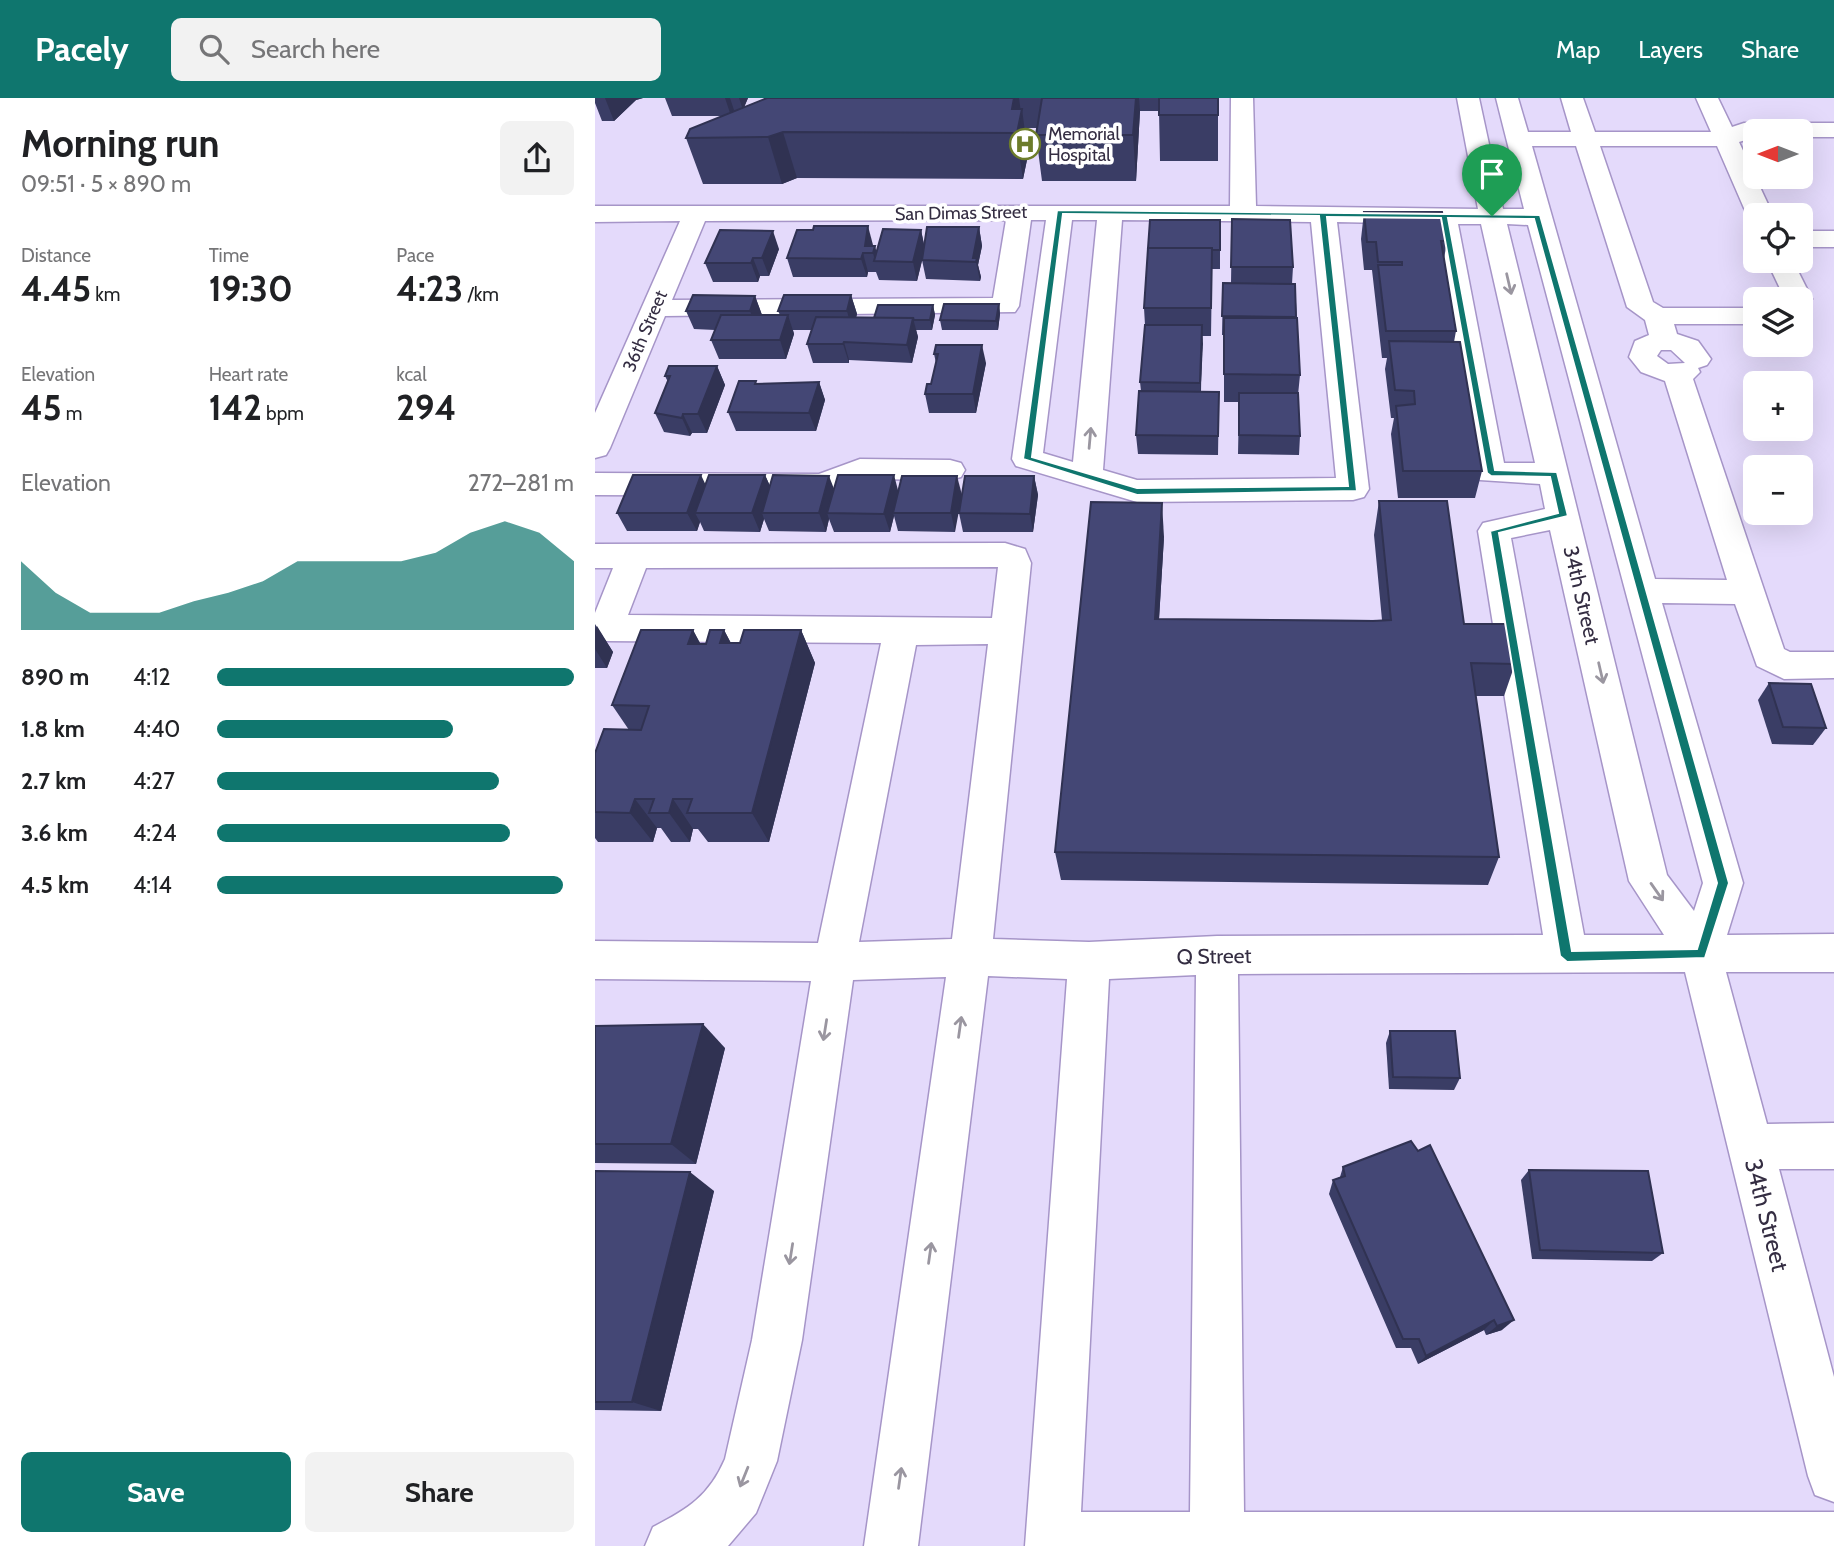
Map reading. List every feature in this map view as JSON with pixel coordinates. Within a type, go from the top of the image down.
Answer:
[{"type":"street","points":[[1242,98],[1243,214]]},
{"type":"street","name":"34th Street","points":[[1468,98],[1492,216],[1649,881],[1701,954],[1834,1476]]},
{"type":"street","points":[[1507,98],[1723,883],[1701,954]]},
{"type":"street","points":[[1572,98],[1641,307],[1661,329]]},
{"type":"street","points":[[1707,98],[1755,203]]},
{"type":"street","points":[[1518,139],[1726,139],[1744,130],[1834,130]]},
{"type":"street","points":[[655,308],[1005,306],[1020,212]]},
{"type":"street","points":[[1060,212],[1027,459],[1137,491],[1353,489],[1323,215]]},
{"type":"street","points":[[1087,476],[1110,212]]},
{"type":"street","name":"San Dimas Street","points":[[595,214],[1110,212],[1538,217]]},
{"type":"street","name":"36th Street","points":[[595,448],[695,215]]},
{"type":"street","points":[[1444,215],[1491,473],[1553,474]]},
{"type":"street","points":[[1813,239],[1834,239]]},
{"type":"street","points":[[1743,318],[1661,329],[1643,352],[1643,357],[1660,371],[1686,368],[1769,657],[1784,666],[1834,665]]},
{"type":"street","points":[[595,484],[823,485],[860,469],[950,470]]},
{"type":"street","points":[[1563,516],[1494,531],[1567,956]]},
{"type":"street","points":[[595,556],[1005,555],[1013,557],[1015,563],[970,957],[891,1546]]},
{"type":"street","points":[[634,556],[606,628],[1006,631]]},
{"type":"street","points":[[1641,591],[1749,592]]},
{"type":"street","points":[[672,1546],[711,1526],[737,1494],[751,1461],[778,1340],[835,962],[899,641],[896,632]]},
{"type":"street","name":"Q Street","points":[[595,960],[835,962],[970,957],[1089,961],[1217,955],[1567,956],[1834,953]]},
{"type":"street","points":[[1217,955],[1217,1538]]},
{"type":"street","points":[[1089,961],[1052,1542],[1217,1538],[1621,1542],[1834,1538]]},
{"type":"street","points":[[1750,1147],[1834,1146]]},
{"type":"building","points":[[767,98],[1014,98],[1012,109],[1022,109],[1017,133],[783,132],[768,137],[686,138],[690,129]]},
{"type":"building","points":[[1042,98],[1136,98],[1133,135],[1036,135]]},
{"type":"building","points":[[1159,98],[1218,98],[1218,115],[1159,115]]},
{"type":"building","points":[[1364,212],[1442,212],[1447,241],[1441,241],[1456,331],[1386,331],[1378,265],[1402,265],[1402,262],[1378,262],[1376,242],[1367,242]]},
{"type":"building","points":[[1232,219],[1290,220],[1293,267],[1231,267]]},
{"type":"building","points":[[1150,220],[1220,220],[1220,250],[1148,248]]},
{"type":"building","points":[[814,226],[868,226],[865,246],[875,246],[873,253],[863,253],[861,259],[787,258],[797,230],[813,230]]},
{"type":"building","points":[[927,227],[979,227],[973,258],[977,258],[976,262],[922,260]]},
{"type":"building","points":[[883,229],[921,230],[913,262],[874,261]]},
{"type":"building","points":[[720,230],[773,231],[762,258],[753,258],[751,263],[705,263]]},
{"type":"building","points":[[1148,248],[1212,248],[1211,308],[1144,308]]},
{"type":"building","points":[[1223,283],[1295,284],[1296,317],[1222,316]]},
{"type":"building","points":[[693,295],[755,296],[750,311],[686,311]]},
{"type":"building","points":[[784,295],[851,295],[847,311],[778,311]]},
{"type":"building","points":[[944,304],[999,304],[996,321],[940,320]]},
{"type":"building","points":[[878,305],[933,305],[930,320],[914,320],[874,318]]},
{"type":"building","points":[[721,315],[788,315],[780,340],[711,340]]},
{"type":"building","points":[[816,317],[913,318],[907,345],[844,342],[807,344]]},
{"type":"building","points":[[1224,318],[1297,318],[1300,375],[1224,374]]},
{"type":"building","points":[[1145,325],[1202,325],[1200,383],[1140,382]]},
{"type":"building","points":[[1389,341],[1460,342],[1482,471],[1403,471],[1396,406],[1415,404],[1414,391],[1395,390]]},
{"type":"building","points":[[936,345],[982,345],[973,394],[925,394],[927,384],[931,384],[938,354],[934,354]]},
{"type":"building","points":[[669,366],[717,366],[698,414],[683,414],[682,418],[655,413],[670,376],[665,376]]},
{"type":"building","points":[[739,381],[756,381],[755,384],[819,382],[809,413],[728,412]]},
{"type":"building","points":[[1139,391],[1219,392],[1218,436],[1136,435]]},
{"type":"building","points":[[1239,393],[1298,393],[1300,436],[1239,435]]},
{"type":"building","points":[[633,475],[701,475],[687,513],[617,513]]},
{"type":"building","points":[[709,475],[765,475],[752,513],[695,513]]},
{"type":"building","points":[[773,475],[829,476],[819,513],[762,513]]},
{"type":"building","points":[[838,475],[894,475],[884,514],[827,513]]},
{"type":"building","points":[[902,476],[957,476],[951,513],[893,513]]},
{"type":"building","points":[[965,476],[1034,476],[1030,514],[959,513]]},
{"type":"building","points":[[1379,501],[1447,501],[1464,624],[1508,624],[1515,664],[1471,663],[1499,857],[1055,852],[1091,502],[1162,503],[1155,619],[1373,621],[1391,620]]},
{"type":"building","points":[[641,630],[693,630],[688,644],[706,644],[710,630],[724,630],[720,643],[740,643],[744,630],[801,630],[752,813],[687,813],[692,799],[673,799],[669,813],[649,813],[654,799],[635,799],[630,813],[595,812],[595,753],[604,729],[641,730],[649,706],[612,705]]},
{"type":"building","points":[[1769,683],[1811,684],[1826,728],[1783,727]]},
{"type":"building","points":[[703,1024],[671,1144],[595,1144],[595,1026]]},
{"type":"building","points":[[1390,1031],[1455,1031],[1460,1078],[1393,1077]]},
{"type":"building","points":[[1411,1141],[1418,1151],[1430,1145],[1514,1320],[1497,1326],[1494,1320],[1426,1356],[1419,1339],[1403,1339],[1333,1180],[1345,1176],[1343,1167]]},
{"type":"building","points":[[1529,1170],[1648,1171],[1663,1253],[1540,1250]]},
{"type":"building","points":[[595,1171],[690,1172],[632,1402],[595,1402]]},
{"type":"place","name":"Memorial Hospital","points":[[1025,144]]},
{"type":"route","points":[[1492,216],[1444,215],[1060,212],[1027,459],[1137,491],[1353,489],[1323,215],[1444,215],[1491,473],[1553,474],[1563,516],[1494,531],[1567,956],[1701,954],[1723,883],[1538,217],[1492,216]]}]
